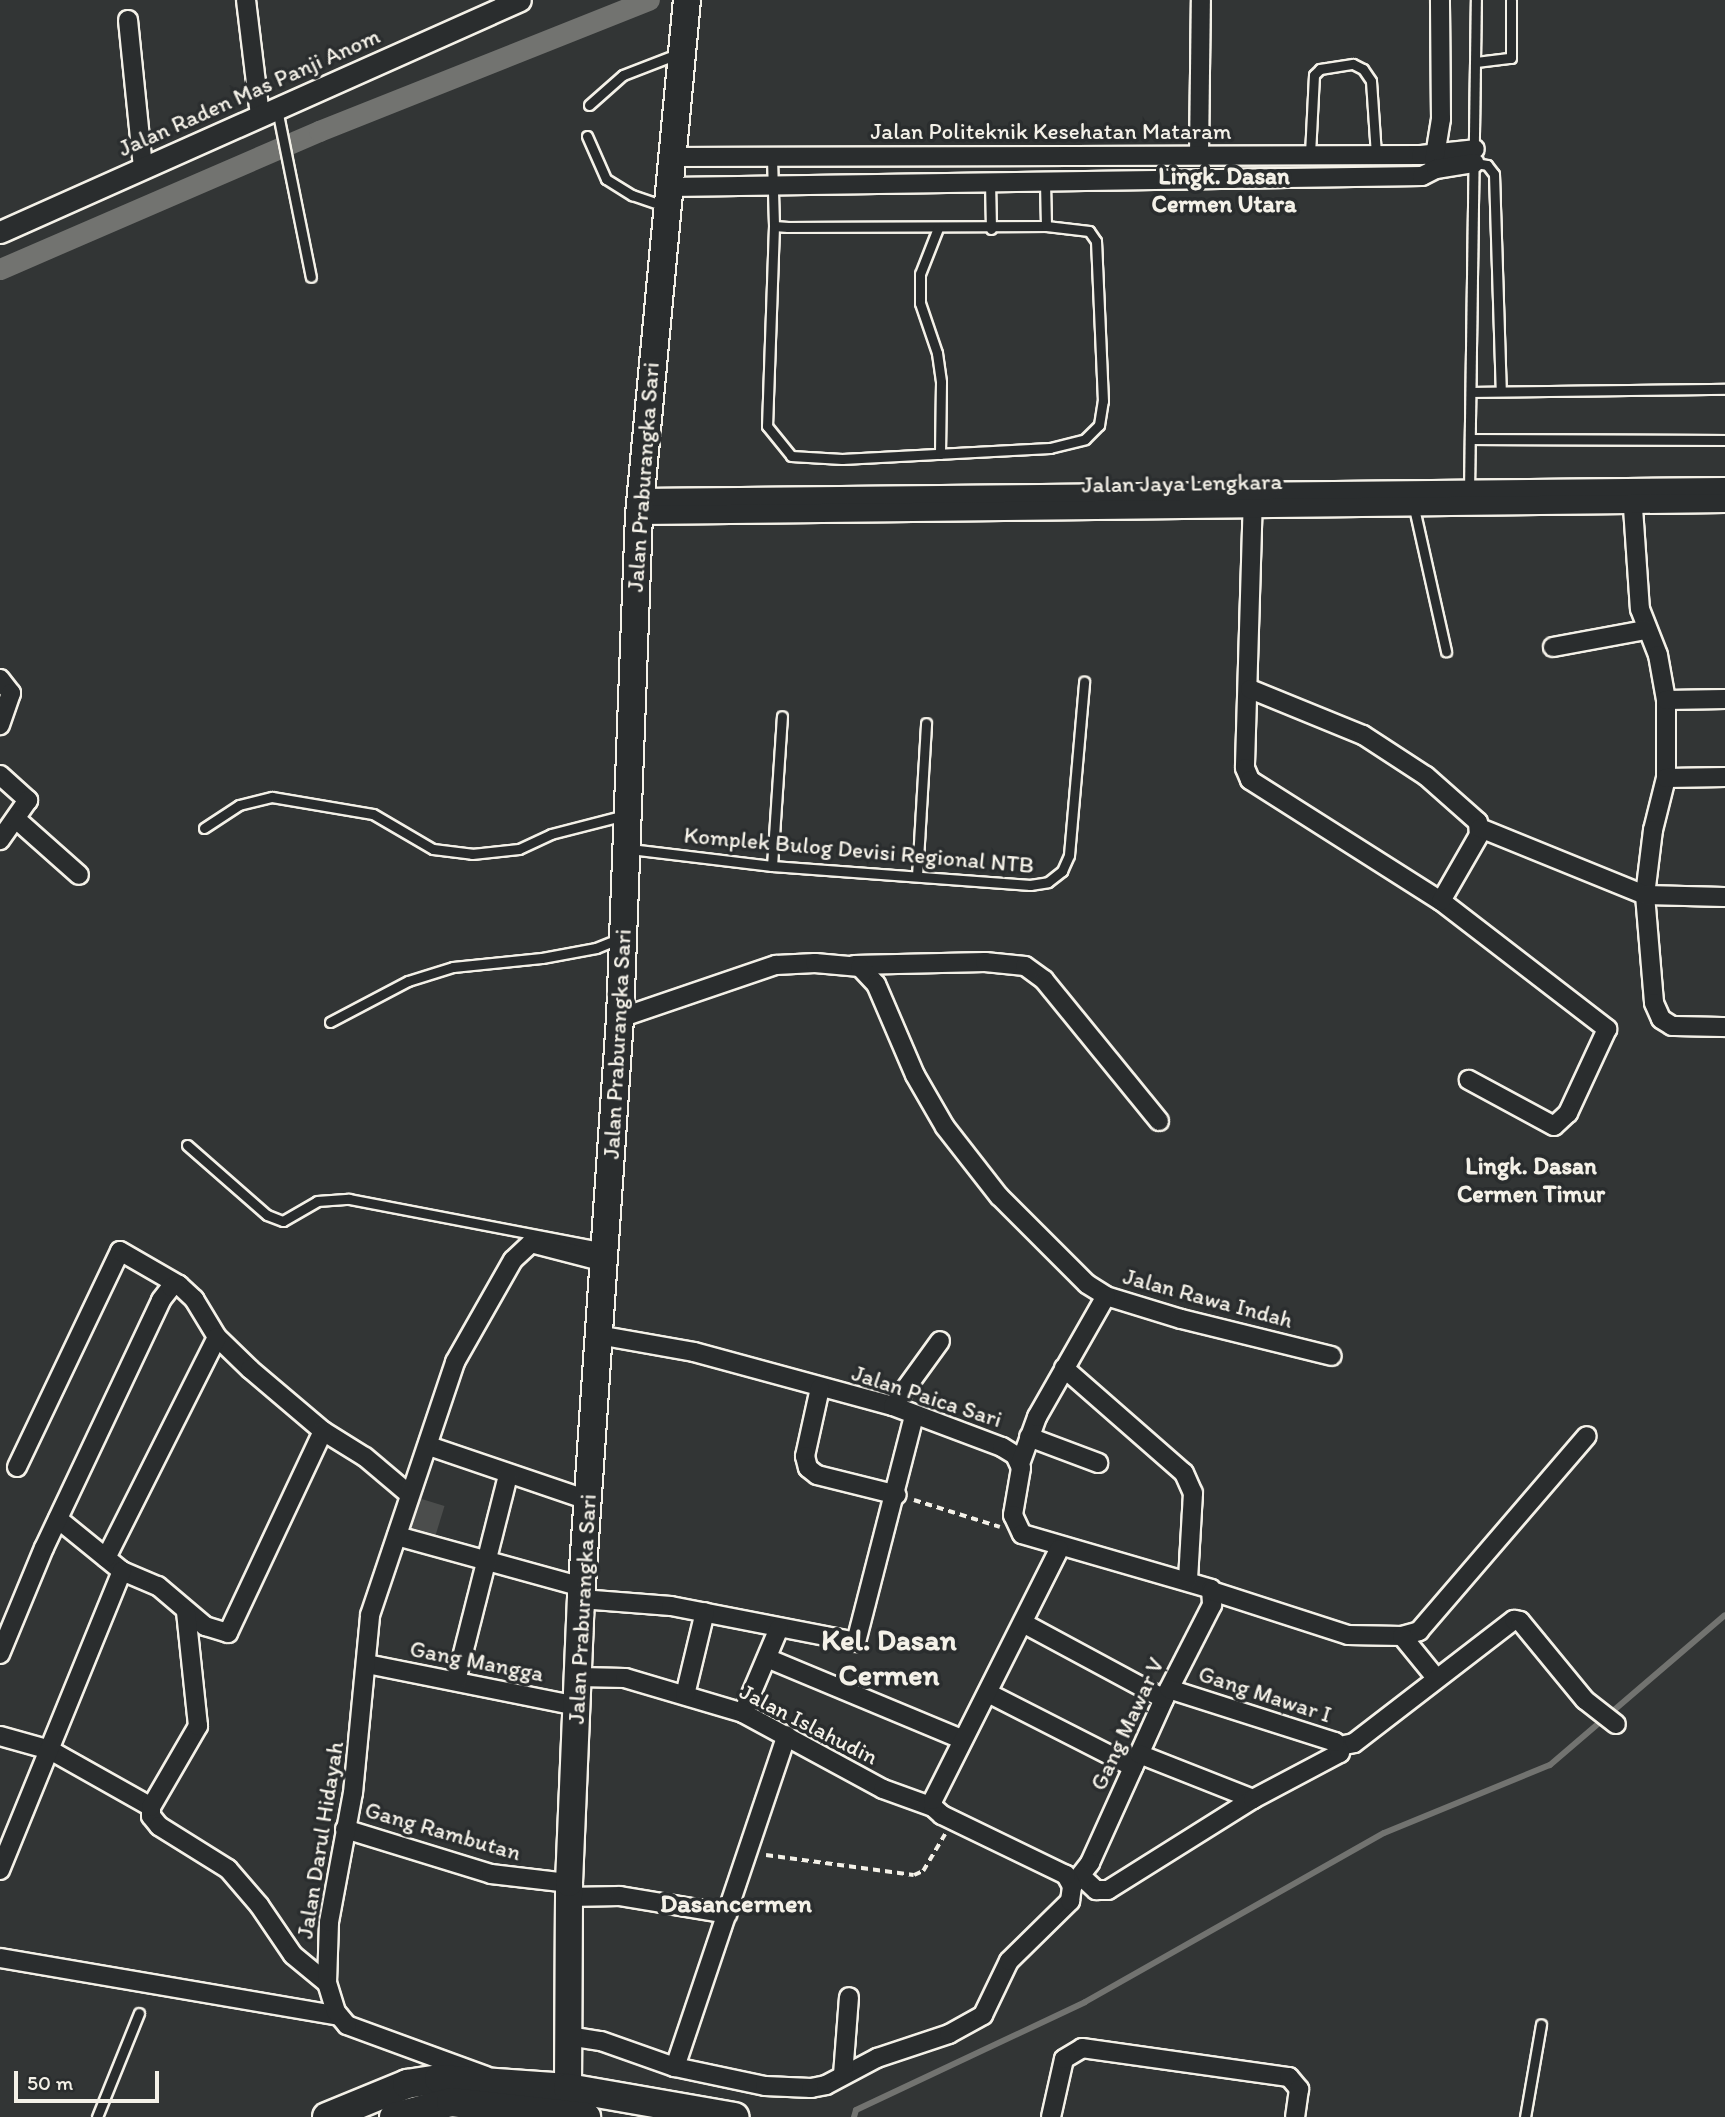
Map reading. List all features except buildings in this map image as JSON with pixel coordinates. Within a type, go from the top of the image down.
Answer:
[{"type":"highway","points":[[327,2117],[407,2084],[439,2079],[506,2083],[572,2109]]},
{"type":"highway","points":[[394,2117],[450,2102],[734,2117]]},
{"type":"main road","name":"Jalan Praburangka Sari","points":[[572,2109],[568,2036],[569,1890],[582,1593],[620,1018],[639,506],[687,0]]},
{"type":"street","points":[[246,0],[272,116]]},
{"type":"street","name":"Jalan Raden Mas Panji Anom","points":[[0,232],[143,167],[272,116],[520,0]]},
{"type":"street","points":[[1199,154],[1201,0]]},
{"type":"street","points":[[670,197],[772,185],[1422,176],[1434,161],[1441,120],[1440,0]]},
{"type":"street","points":[[128,20],[143,167]]},
{"type":"street","points":[[1236,154],[1237,179]]},
{"type":"street","name":"Jalan Politeknik Kesehatan Mataram","points":[[670,157],[1376,154],[1434,161]]},
{"type":"street","points":[[962,156],[963,182]]},
{"type":"street","points":[[1434,161],[1475,156]]},
{"type":"street","name":"Jalan Jaya Lengkara","points":[[1632,497],[1725,487]]},
{"type":"street","points":[[1632,497],[1639,598],[1646,631],[1658,655],[1666,700],[1666,778],[1653,830],[1645,895],[1654,1003],[1661,1019],[1684,1027],[1725,1027]]},
{"type":"street","name":"Jalan Jaya Lengkara","points":[[639,506],[1632,497],[1725,503]]},
{"type":"street","points":[[1253,499],[1250,689],[1245,768],[1250,780],[1441,901],[1607,1029],[1568,1113],[1554,1126],[1469,1080]]},
{"type":"street","name":"Jalan Jaya Lengkara","points":[[1253,499],[1414,508],[1469,500]]},
{"type":"street","points":[[1553,647],[1646,631]]},
{"type":"street","points":[[0,679],[12,693],[0,724]]},
{"type":"street","points":[[1250,689],[1363,735],[1426,775],[1480,828],[1645,895],[1725,897]]},
{"type":"street","points":[[1666,700],[1725,699]]},
{"type":"street","points":[[0,775],[27,797],[16,819],[0,840]]},
{"type":"street","points":[[1666,778],[1725,777]]},
{"type":"street","points":[[16,819],[79,875]]},
{"type":"street","points":[[1441,901],[1480,828]]},
{"type":"street","points":[[620,1018],[757,970],[795,963],[854,965],[985,962],[1025,966],[1044,980],[1158,1121]]},
{"type":"street","name":"Jalan Rawa Indah","points":[[854,965],[873,979],[915,1075],[962,1151],[1019,1217],[1087,1284],[1106,1296],[1181,1319],[1332,1356]]},
{"type":"street","name":"Jalan Darul Hidayah","points":[[339,2016],[327,1983],[329,1922],[345,1829],[367,1664],[370,1615],[409,1494],[429,1446],[455,1362],[522,1247],[545,1245],[605,1255]]},
{"type":"street","points":[[17,1467],[116,1252],[125,1252],[179,1285],[194,1299],[217,1337],[323,1431],[365,1457],[409,1494]]},
{"type":"street","points":[[0,1654],[58,1519],[161,1300],[171,1287],[179,1285]]},
{"type":"street","points":[[1106,1296],[1029,1437],[1020,1464],[1013,1515],[1022,1534],[1059,1549],[1201,1585],[1338,1633],[1402,1636],[1432,1620],[1587,1436]]},
{"type":"street","name":"Jalan Paica Sari","points":[[598,1335],[694,1352],[893,1406],[1002,1447],[1020,1464]]},
{"type":"street","points":[[106,1558],[217,1337]]},
{"type":"street","points":[[893,1406],[940,1341]]},
{"type":"street","name":"Gang Mawar V","points":[[568,2036],[601,2041],[675,2067],[794,2088],[827,2085],[843,2075],[983,2015],[1009,1961],[1070,1901],[1166,1694],[1212,1605],[1201,1585],[1193,1493],[1184,1473],[1065,1368]]},
{"type":"street","points":[[820,1388],[805,1457],[808,1468],[817,1475],[897,1495]]},
{"type":"street","points":[[397,1536],[486,1559],[582,1593],[705,1612],[858,1641],[897,1495],[914,1416]]},
{"type":"street","points":[[58,1519],[122,1571],[158,1586],[186,1612],[214,1631],[230,1631],[323,1431]]},
{"type":"street","points":[[1029,1437],[1097,1463]]},
{"type":"street","points":[[429,1446],[588,1500]]},
{"type":"street","points":[[456,1681],[508,1475]]},
{"type":"street","points":[[933,1807],[934,1794],[961,1739],[988,1693],[1059,1549]]},
{"type":"street","points":[[0,1870],[122,1571]]},
{"type":"street","points":[[186,1612],[198,1726],[151,1807],[151,1816],[159,1826],[228,1869],[259,1905],[293,1955],[327,1983]]},
{"type":"street","points":[[685,1695],[705,1612]]},
{"type":"street","points":[[988,1693],[1136,1760],[1253,1799],[1331,1761],[1340,1749],[1354,1744],[1509,1623],[1520,1621],[1585,1700],[1616,1724]]},
{"type":"street","name":"Gang Mawar I","points":[[1023,1623],[1166,1694],[1340,1749]]},
{"type":"street","points":[[743,1713],[769,1659],[779,1628]]},
{"type":"street","points":[[1402,1636],[1437,1679]]},
{"type":"street","points":[[769,1659],[961,1739]]},
{"type":"street","name":"Gang Mangga","points":[[367,1664],[578,1706]]},
{"type":"street","name":"Jalan Islahudin","points":[[579,1677],[625,1678],[743,1713],[883,1789],[933,1807],[952,1821],[1096,1889],[1108,1890],[1253,1799]]},
{"type":"street","points":[[675,2067],[787,1735]]},
{"type":"street","points":[[0,1736],[50,1750],[151,1807]]},
{"type":"street","name":"Gang Rambutan","points":[[345,1829],[478,1871],[569,1890],[728,1914]]},
{"type":"street","points":[[0,1958],[339,2016],[363,2032],[506,2083]]},
{"type":"street","points":[[843,2075],[849,1997]]},
{"type":"street","points":[[1051,2117],[1064,2059],[1082,2048],[1289,2077],[1298,2087],[1295,2117]]},
{"type":"lane","points":[[1469,500],[1473,392],[1476,0]]},
{"type":"lane","points":[[1476,62],[1511,58],[1511,0]]},
{"type":"lane","points":[[589,105],[623,75],[681,53]]},
{"type":"lane","points":[[1310,154],[1314,75],[1320,69],[1353,64],[1363,68],[1371,82],[1376,154]]},
{"type":"lane","points":[[272,116],[288,159],[311,277]]},
{"type":"lane","points":[[587,136],[606,178],[632,195],[670,197]]},
{"type":"lane","points":[[1475,156],[1494,174],[1501,391]]},
{"type":"lane","points":[[772,158],[774,226],[765,413],[775,442],[790,456],[842,459],[1050,448],[1085,439],[1099,425],[1102,401],[1096,241],[1089,232],[1046,226],[991,229],[774,226]]},
{"type":"lane","points":[[990,181],[991,229]]},
{"type":"lane","points":[[1045,181],[1046,226]]},
{"type":"lane","points":[[938,228],[920,274],[920,303],[935,346],[941,382],[940,454]]},
{"type":"lane","points":[[1473,392],[1725,389]]},
{"type":"lane","points":[[1471,439],[1725,440]]},
{"type":"lane","points":[[1414,508],[1446,651]]},
{"type":"lane","name":"Komplek Bulog Devisi Regional NTB","points":[[625,849],[772,866],[1037,885],[1062,871],[1069,855],[1084,682]]},
{"type":"lane","points":[[772,866],[782,716]]},
{"type":"lane","points":[[917,876],[926,723]]},
{"type":"lane","points":[[204,828],[239,805],[272,797],[351,807],[373,814],[433,849],[472,854],[519,849],[551,834],[626,815]]},
{"type":"lane","points":[[330,1022],[408,981],[453,967],[542,958],[596,948],[623,937]]},
{"type":"lane","points":[[187,1145],[267,1215],[283,1222],[317,1201],[349,1199],[605,1255]]},
{"type":"lane","points":[[97,2117],[139,2013]]},
{"type":"lane","points":[[1525,2117],[1541,2024]]},
{"type":"path","points":[[897,1495],[1022,1534]]},
{"type":"path","points":[[747,1856],[797,1856],[915,1875],[923,1871],[952,1821]]},
{"type":"shaded area","points":[[412,1496],[445,1506],[433,1544],[400,1534]]},
{"type":"waterway","points":[[0,269],[319,131],[649,0]]},
{"type":"waterway","points":[[854,2117],[856,2110],[1085,2002],[1384,1833],[1550,1765],[1725,1615]]},
{"type":"district","name":"Lingk. Dasan Cermen Utara","points":[[1224,190]]},
{"type":"district","name":"Lingk. Dasan Cermen Timur","points":[[1531,1180]]},
{"type":"district","name":"Kel. Dasan Cermen","points":[[889,1657]]},
{"type":"district","name":"Dasancermen","points":[[736,1904]]}]
